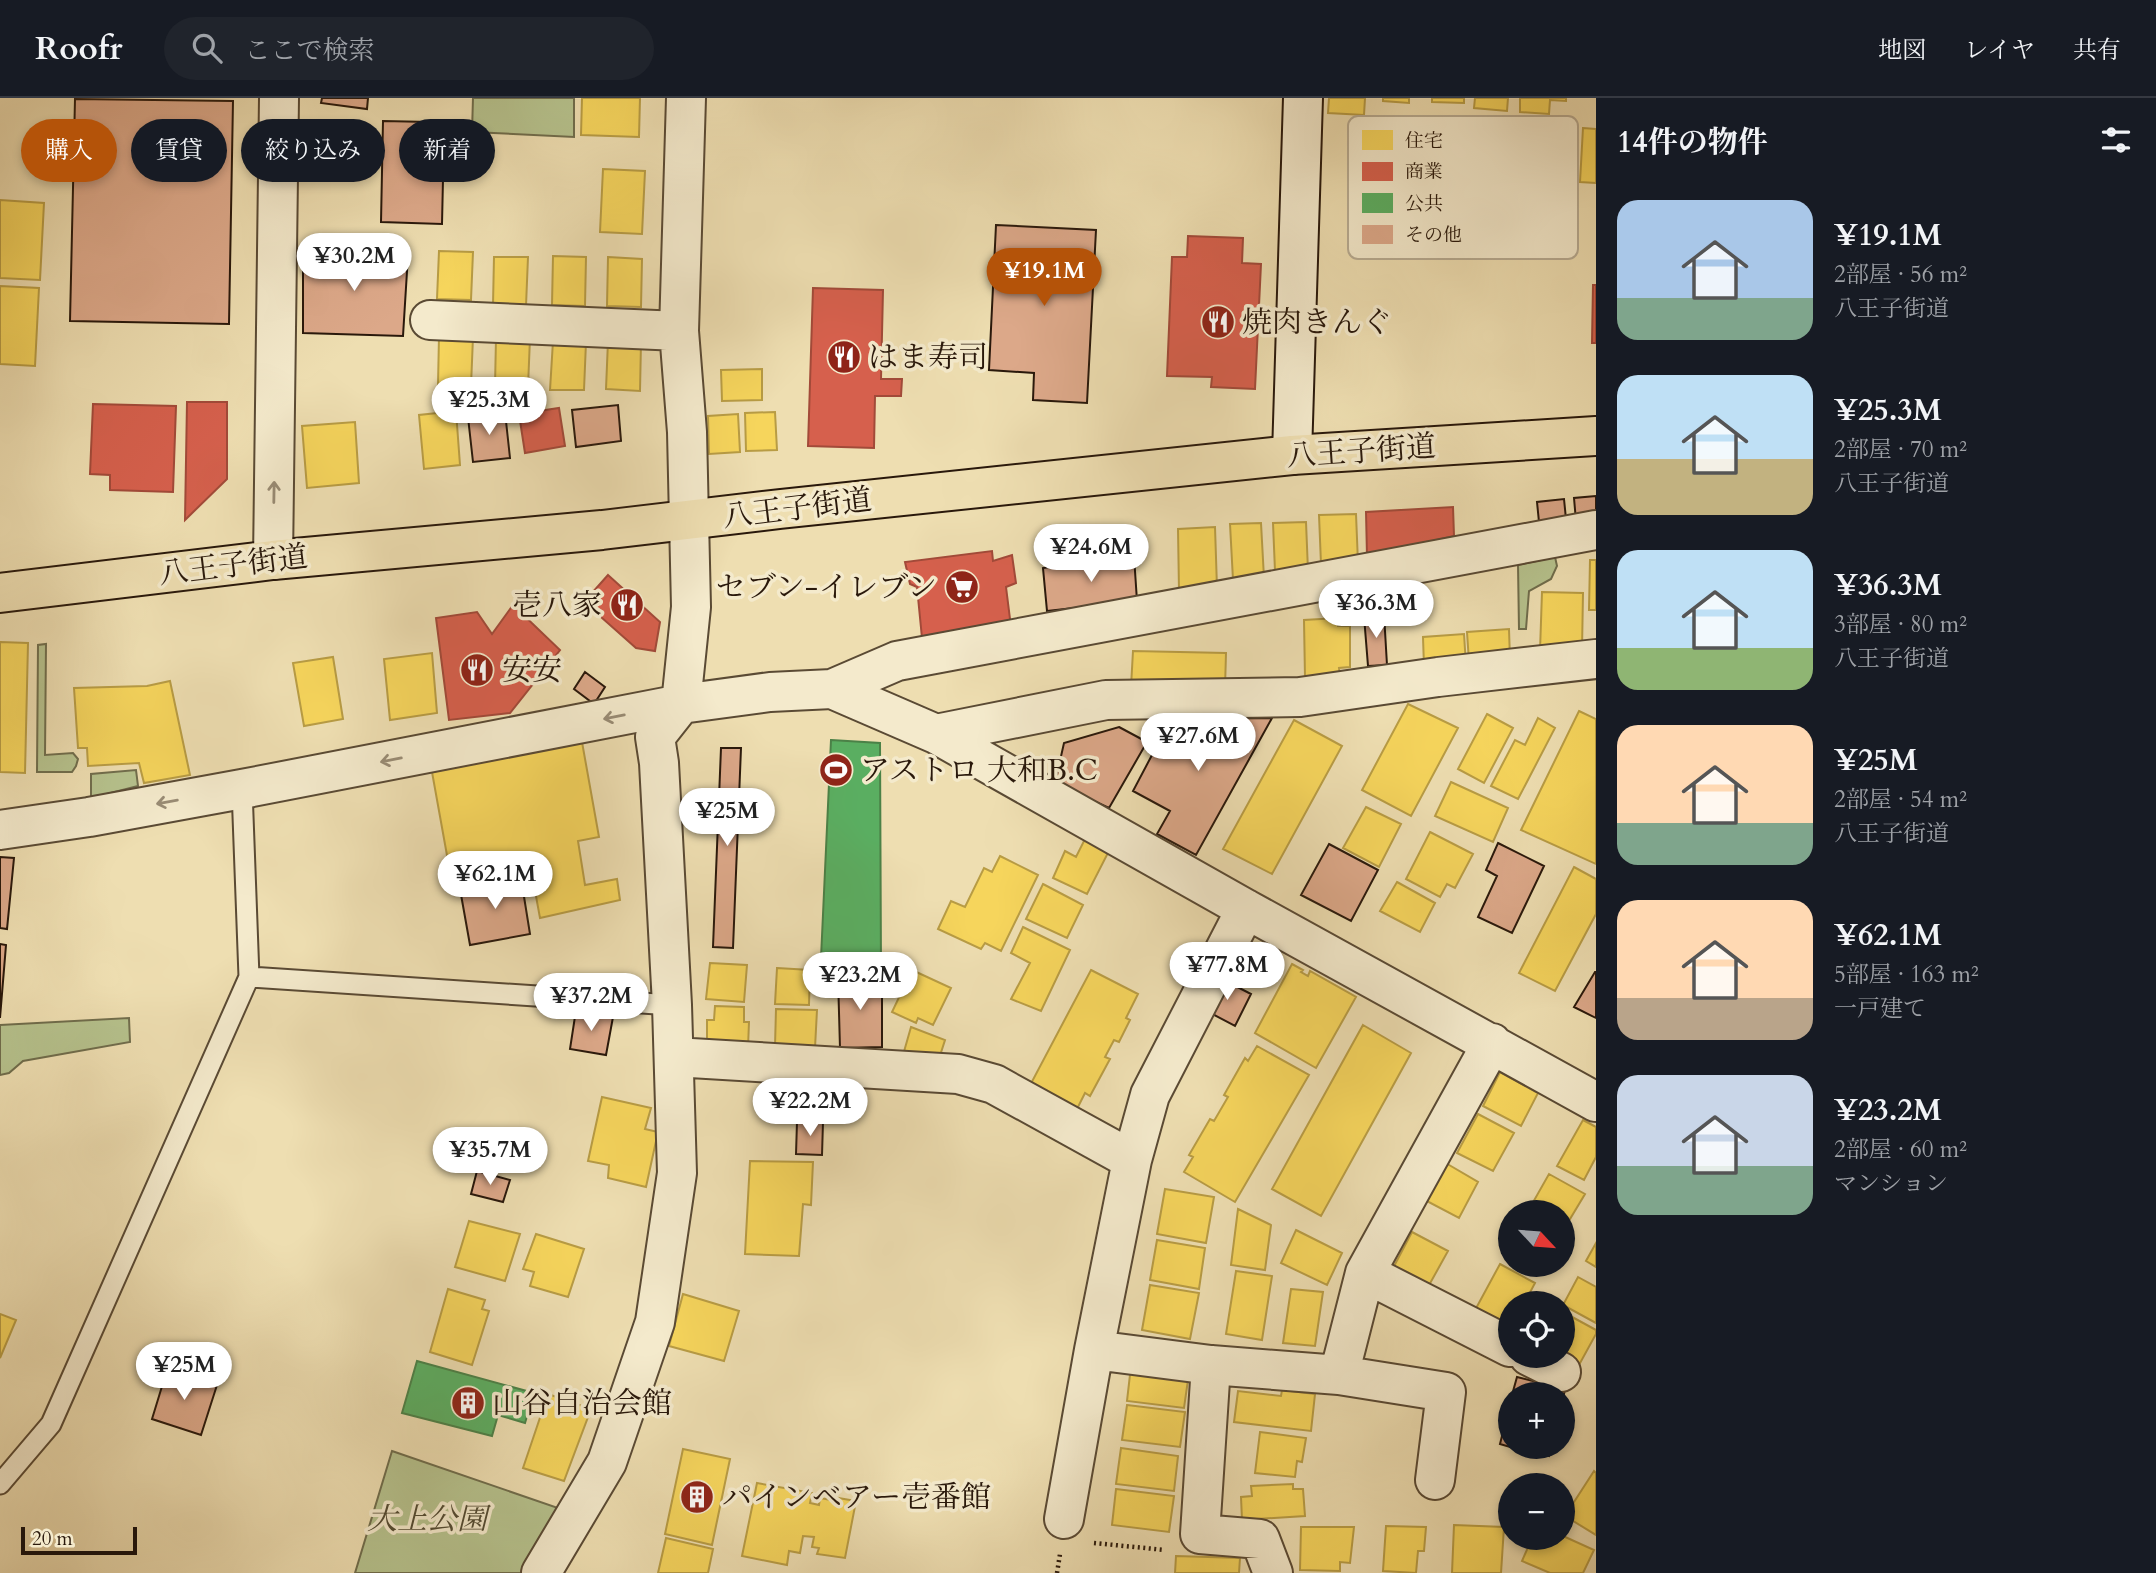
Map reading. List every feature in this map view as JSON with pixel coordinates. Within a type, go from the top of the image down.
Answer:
[{"type":"main road","name":"八王子街道","points":[[0,593],[273,560],[687,521],[1292,455],[1596,436]]},
{"type":"street","points":[[273,560],[279,98]]},
{"type":"street","points":[[541,1573],[607,1462],[655,1322],[677,1173],[672,1004],[659,763],[655,737],[681,704],[691,607],[687,432],[679,331],[686,98]]},
{"type":"street","points":[[1292,455],[1303,98]]},
{"type":"street","points":[[430,320],[679,331]]},
{"type":"street","points":[[0,830],[242,789],[681,704],[770,692],[832,689],[897,661],[1596,530]]},
{"type":"street","points":[[936,734],[1107,700],[1300,697],[1438,677],[1596,659]]},
{"type":"street","points":[[832,689],[936,734],[1596,1102]]},
{"type":"street","points":[[1075,1530],[1094,1350],[1132,1160],[1150,1095],[1246,909]]},
{"type":"street","points":[[1339,1375],[1365,1273],[1492,1043]]},
{"type":"street","points":[[674,1057],[958,1074],[994,1084],[1132,1160]]},
{"type":"street","points":[[1365,1273],[1498,1341]]},
{"type":"street","points":[[1094,1350],[1211,1365],[1339,1375],[1446,1392],[1435,1480]]},
{"type":"street","points":[[1211,1365],[1200,1534],[1260,1539],[1273,1573]]},
{"type":"lane","points":[[0,1484],[51,1424],[248,978],[242,789]]},
{"type":"lane","points":[[248,978],[672,1004]]},
{"type":"path","points":[[1075,1530],[1174,1551],[1200,1534]]},
{"type":"green space","points":[[473,98],[574,98],[574,137],[495,133],[495,119],[472,119]]},
{"type":"green space","points":[[1555,557],[1557,566],[1551,579],[1529,591],[1526,629],[1519,629],[1518,565]]},
{"type":"green space","points":[[46,644],[45,755],[73,753],[78,759],[72,772],[37,772],[38,645]]},
{"type":"green space","points":[[136,770],[138,786],[91,798],[91,774]]},
{"type":"green space","points":[[129,1018],[130,1042],[23,1061],[9,1073],[0,1075],[0,1025]]},
{"type":"green space","name":"大上公園","points":[[392,1451],[558,1508],[522,1573],[355,1573]]},
{"type":"building: 住宅","points":[[582,98],[640,98],[639,137],[581,135]]},
{"type":"building: 住宅","points":[[1329,98],[1365,98],[1364,115],[1328,113]]},
{"type":"building: 住宅","points":[[1383,98],[1409,98],[1409,103],[1383,101]]},
{"type":"building: 住宅","points":[[1432,98],[1464,98],[1464,103],[1432,102]]},
{"type":"building: 住宅","points":[[1475,98],[1508,98],[1507,111],[1474,108]]},
{"type":"building: 住宅","points":[[1520,98],[1566,98],[1566,101],[1550,100],[1549,114],[1520,112]]},
{"type":"building: 住宅","points":[[1583,128],[1596,129],[1596,183],[1580,182]]},
{"type":"building: 住宅","points":[[603,169],[645,171],[642,234],[600,232]]},
{"type":"building: 住宅","points":[[0,200],[44,203],[40,280],[0,278]]},
{"type":"building: 住宅","points":[[439,251],[473,252],[471,300],[437,299]]},
{"type":"building: 住宅","points":[[553,256],[586,257],[585,306],[552,305]]},
{"type":"building: 住宅","points":[[494,257],[528,257],[526,306],[493,305]]},
{"type":"building: 住宅","points":[[608,257],[642,259],[641,307],[607,306]]},
{"type":"building: 住宅","points":[[0,286],[39,288],[35,366],[0,364]]},
{"type":"building: 住宅","points":[[439,336],[473,337],[471,386],[438,385]]},
{"type":"building: 住宅","points":[[496,338],[530,338],[528,387],[495,386]]},
{"type":"building: 住宅","points":[[553,341],[586,342],[584,390],[550,390]]},
{"type":"building: 住宅","points":[[608,341],[641,342],[640,391],[606,389]]},
{"type":"building: 住宅","points":[[762,369],[762,400],[722,401],[721,370]]},
{"type":"building: 住宅","points":[[456,411],[460,465],[424,469],[419,415]]},
{"type":"building: 住宅","points":[[775,412],[777,450],[746,451],[745,413]]},
{"type":"building: 住宅","points":[[738,414],[740,452],[709,454],[708,416]]},
{"type":"building: 住宅","points":[[355,422],[359,483],[307,488],[302,426]]},
{"type":"building: 住宅","points":[[1356,514],[1358,563],[1321,564],[1319,515]]},
{"type":"building: 住宅","points":[[1306,522],[1308,571],[1275,571],[1273,523]]},
{"type":"building: 住宅","points":[[1261,523],[1264,578],[1233,580],[1230,524]]},
{"type":"building: 住宅","points":[[1215,527],[1217,588],[1179,591],[1178,529]]},
{"type":"building: 住宅","points":[[1590,560],[1596,560],[1596,610],[1589,610]]},
{"type":"building: 住宅","points":[[1542,592],[1583,593],[1582,650],[1540,651]]},
{"type":"building: 住宅","points":[[1338,618],[1338,626],[1350,626],[1350,667],[1339,668],[1340,677],[1305,678],[1304,620]]},
{"type":"building: 住宅","points":[[1509,629],[1510,660],[1469,662],[1467,632]]},
{"type":"building: 住宅","points":[[1464,634],[1466,665],[1424,667],[1423,637]]},
{"type":"building: 住宅","points":[[0,642],[28,643],[25,773],[0,772]]},
{"type":"building: 住宅","points":[[1133,651],[1226,653],[1225,688],[1131,687]]},
{"type":"building: 住宅","points":[[432,653],[437,713],[390,720],[384,659]]},
{"type":"building: 住宅","points":[[333,657],[343,719],[304,726],[293,663]]},
{"type":"building: 住宅","points":[[170,681],[190,775],[144,783],[139,763],[88,766],[87,748],[78,748],[74,688],[147,686]]},
{"type":"building: 住宅","points":[[1408,704],[1458,728],[1411,816],[1362,790]]},
{"type":"building: 住宅","points":[[1579,711],[1596,719],[1596,864],[1521,830]]},
{"type":"building: 住宅","points":[[1487,714],[1513,728],[1484,783],[1458,769]]},
{"type":"building: 住宅","points":[[1538,718],[1555,728],[1518,799],[1491,786],[1515,740],[1525,745]]},
{"type":"building: 住宅","points":[[1294,720],[1342,746],[1272,874],[1223,849]]},
{"type":"building: 住宅","points":[[582,742],[599,837],[578,841],[585,885],[617,879],[620,900],[540,918],[529,858],[450,872],[432,772]]},
{"type":"building: 住宅","points":[[1451,782],[1508,808],[1493,842],[1435,816]]},
{"type":"building: 住宅","points":[[1366,807],[1401,824],[1379,867],[1343,848]]},
{"type":"building: 住宅","points":[[1430,832],[1473,854],[1455,888],[1447,884],[1440,897],[1406,879]]},
{"type":"building: 住宅","points":[[1087,835],[1111,847],[1087,894],[1053,878],[1065,851],[1076,857]]},
{"type":"building: 住宅","points":[[1000,856],[1038,875],[1001,951],[985,943],[981,949],[938,929],[951,901],[965,907],[984,868],[992,872]]},
{"type":"building: 住宅","points":[[1574,867],[1596,879],[1596,914],[1555,991],[1519,973]]},
{"type":"building: 住宅","points":[[1397,882],[1435,903],[1420,932],[1380,911]]},
{"type":"building: 住宅","points":[[1043,884],[1083,905],[1067,938],[1026,919]]},
{"type":"building: 住宅","points":[[1023,927],[1070,950],[1041,1011],[1011,999],[1030,963],[1011,953]]},
{"type":"building: 住宅","points":[[710,963],[747,965],[744,1002],[706,999]]},
{"type":"building: 住宅","points":[[1292,964],[1308,976],[1310,971],[1356,997],[1316,1068],[1255,1033]]},
{"type":"building: 住宅","points":[[777,968],[810,970],[809,1005],[775,1004]]},
{"type":"building: 住宅","points":[[912,970],[951,988],[933,1025],[918,1018],[916,1023],[892,1012]]},
{"type":"building: 住宅","points":[[1091,970],[1138,994],[1126,1018],[1130,1020],[1119,1042],[1114,1040],[1105,1057],[1110,1059],[1090,1096],[1085,1093],[1074,1115],[1027,1091]]},
{"type":"building: 住宅","points":[[715,1006],[744,1007],[744,1022],[749,1022],[748,1048],[707,1046],[707,1020],[714,1020]]},
{"type":"building: 住宅","points":[[776,1009],[817,1010],[815,1048],[775,1046]]},
{"type":"building: 住宅","points":[[1363,1025],[1411,1053],[1321,1216],[1272,1189]]},
{"type":"building: 住宅","points":[[911,1027],[945,1040],[937,1065],[901,1062]]},
{"type":"building: 住宅","points":[[1257,1046],[1309,1075],[1235,1202],[1184,1172],[1193,1157],[1189,1155],[1210,1119],[1214,1121],[1228,1097],[1224,1095],[1245,1058],[1248,1061]]},
{"type":"building: 住宅","points":[[1500,1072],[1538,1093],[1521,1126],[1483,1106]]},
{"type":"building: 住宅","points":[[602,1097],[651,1108],[645,1129],[658,1132],[646,1187],[608,1178],[609,1165],[588,1161]]},
{"type":"building: 住宅","points":[[1478,1114],[1514,1133],[1493,1171],[1457,1153]]},
{"type":"building: 住宅","points":[[1583,1120],[1596,1127],[1596,1157],[1584,1180],[1557,1166]]},
{"type":"building: 住宅","points":[[750,1161],[813,1162],[811,1205],[803,1204],[799,1256],[745,1254]]},
{"type":"building: 住宅","points":[[1444,1162],[1478,1182],[1459,1218],[1423,1199]]},
{"type":"building: 住宅","points":[[1549,1174],[1585,1194],[1575,1211],[1575,1200],[1534,1200]]},
{"type":"building: 住宅","points":[[1165,1189],[1214,1197],[1206,1243],[1157,1234]]},
{"type":"building: 住宅","points":[[1238,1209],[1271,1225],[1265,1270],[1231,1265]]},
{"type":"building: 住宅","points":[[469,1221],[520,1234],[505,1281],[455,1267]]},
{"type":"building: 住宅","points":[[1296,1230],[1342,1253],[1327,1285],[1281,1263]]},
{"type":"building: 住宅","points":[[1412,1232],[1448,1251],[1428,1287],[1392,1270]]},
{"type":"building: 住宅","points":[[536,1234],[584,1249],[568,1297],[530,1286],[534,1272],[523,1269]]},
{"type":"building: 住宅","points":[[1157,1240],[1205,1248],[1199,1289],[1150,1280]]},
{"type":"building: 住宅","points":[[1596,1243],[1596,1267],[1586,1261]]},
{"type":"building: 住宅","points":[[1498,1268],[1498,1278],[1526,1278],[1535,1283],[1531,1291],[1498,1291],[1498,1323],[1474,1312]]},
{"type":"building: 住宅","points":[[1236,1271],[1272,1276],[1262,1340],[1226,1334]]},
{"type":"building: 住宅","points":[[1578,1277],[1596,1287],[1596,1323],[1575,1312],[1575,1291],[1570,1291]]},
{"type":"building: 住宅","points":[[1150,1285],[1199,1293],[1190,1339],[1142,1330]]},
{"type":"building: 住宅","points":[[448,1289],[485,1300],[482,1309],[489,1311],[472,1365],[430,1352]]},
{"type":"building: 住宅","points":[[1291,1289],[1323,1292],[1315,1346],[1283,1343]]},
{"type":"building: 住宅","points":[[683,1294],[739,1311],[724,1361],[669,1346]]},
{"type":"building: 住宅","points":[[0,1314],[16,1320],[0,1358]]},
{"type":"building: 住宅","points":[[1575,1319],[1596,1330],[1579,1365],[1575,1363]]},
{"type":"building: 住宅","points":[[1131,1366],[1189,1373],[1184,1408],[1127,1401]]},
{"type":"building: 住宅","points":[[1282,1390],[1315,1394],[1311,1431],[1234,1422],[1238,1391],[1281,1396]]},
{"type":"building: 住宅","points":[[548,1394],[591,1409],[564,1481],[523,1468]]},
{"type":"building: 住宅","points":[[1127,1405],[1185,1412],[1180,1447],[1122,1440]]},
{"type":"building: 住宅","points":[[1260,1432],[1306,1438],[1302,1462],[1297,1461],[1295,1477],[1255,1473]]},
{"type":"building: 住宅","points":[[1121,1448],[1178,1456],[1174,1491],[1116,1484]]},
{"type":"building: 住宅","name":"パインベアー壱番館","points":[[683,1449],[730,1459],[712,1545],[665,1534]]},
{"type":"building: 住宅","points":[[1594,1471],[1596,1535],[1575,1522],[1575,1500]]},
{"type":"building: 住宅","points":[[757,1483],[812,1493],[810,1503],[819,1505],[820,1498],[856,1501],[845,1558],[817,1554],[819,1548],[812,1547],[814,1537],[803,1536],[800,1553],[789,1551],[787,1565],[742,1556]]},
{"type":"building: 住宅","points":[[1293,1484],[1293,1489],[1303,1489],[1305,1516],[1242,1520],[1241,1497],[1252,1496],[1251,1486]]},
{"type":"building: 住宅","points":[[1116,1489],[1174,1496],[1169,1532],[1112,1525]]},
{"type":"building: 住宅","points":[[1454,1525],[1498,1527],[1498,1550],[1502,1550],[1501,1573],[1452,1573]]},
{"type":"building: 住宅","points":[[1386,1526],[1426,1527],[1424,1551],[1418,1551],[1416,1573],[1383,1571]]},
{"type":"building: 住宅","points":[[1301,1527],[1354,1527],[1350,1563],[1340,1562],[1340,1571],[1300,1570]]},
{"type":"building: 住宅","points":[[666,1538],[713,1549],[708,1573],[658,1573]]},
{"type":"building: 住宅","points":[[1575,1541],[1594,1550],[1583,1573],[1550,1573],[1522,1561],[1527,1550],[1575,1550]]},
{"type":"building: 住宅","points":[[1176,1556],[1240,1558],[1239,1573],[1175,1573]]},
{"type":"building: 商業","points":[[1188,236],[1243,238],[1242,263],[1261,264],[1255,389],[1211,387],[1212,377],[1167,376],[1172,257],[1187,257]]},
{"type":"building: 商業","points":[[1593,285],[1596,285],[1596,343],[1592,343]]},
{"type":"building: 商業","points":[[813,288],[883,290],[881,379],[902,379],[901,396],[875,396],[874,448],[808,446]]},
{"type":"building: 商業","points":[[187,402],[227,402],[227,479],[185,520]]},
{"type":"building: 商業","points":[[93,404],[176,406],[173,492],[110,490],[110,475],[90,474]]},
{"type":"building: 商業","points":[[559,408],[565,446],[525,453],[519,414]]},
{"type":"building: 商業","points":[[1453,507],[1454,536],[1367,556],[1366,512]]},
{"type":"building: 商業","points":[[992,551],[993,561],[1012,555],[1016,583],[1006,587],[1011,627],[922,638],[917,587],[910,584],[905,562]]},
{"type":"building: 商業","points":[[608,575],[660,622],[655,651],[636,648],[584,602]]},
{"type":"building: 商業","points":[[513,605],[560,650],[510,713],[449,720],[436,618],[477,612],[492,634]]},
{"type":"building: 公共","points":[[831,740],[880,743],[881,973],[840,970],[841,960],[821,958]]},
{"type":"building: 公共","name":"山谷自治会館","points":[[417,1361],[534,1393],[525,1423],[498,1415],[492,1436],[402,1413]]},
{"type":"building: その他","points":[[322,98],[368,98],[367,109],[321,103]]},
{"type":"building: その他","points":[[75,99],[233,101],[229,324],[70,321],[73,182],[117,182],[117,119],[75,119]]},
{"type":"building: その他","points":[[385,121],[399,121],[399,182],[443,182],[442,224],[381,222],[382,182],[385,182]]},
{"type":"building: その他","points":[[996,225],[1096,230],[1087,403],[1033,400],[1034,373],[989,370]]},
{"type":"building: その他","points":[[303,250],[408,255],[403,336],[303,333]]},
{"type":"building: その他","points":[[618,405],[621,441],[576,447],[572,410]]},
{"type":"building: その他","points":[[505,412],[510,458],[473,462],[468,417]]},
{"type":"building: その他","points":[[1596,496],[1596,517],[1576,521],[1574,498]]},
{"type":"building: その他","points":[[1564,499],[1566,519],[1539,522],[1537,502]]},
{"type":"building: その他","points":[[1134,556],[1137,601],[1047,611],[1043,568]]},
{"type":"building: その他","points":[[1384,614],[1387,665],[1368,666],[1364,616]]},
{"type":"building: その他","points":[[585,672],[605,687],[594,704],[574,689]]},
{"type":"building: その他","points":[[1272,718],[1196,855],[1157,834],[1170,811],[1133,791],[1171,719]]},
{"type":"building: その他","points":[[1119,727],[1147,742],[1109,808],[1055,783],[1064,743]]},
{"type":"building: その他","points":[[721,748],[741,748],[733,948],[713,947]]},
{"type":"building: その他","points":[[1498,843],[1544,866],[1512,933],[1478,917],[1497,876],[1486,870]]},
{"type":"building: その他","points":[[1329,844],[1378,870],[1351,921],[1301,895]]},
{"type":"building: その他","points":[[0,857],[14,858],[7,929],[0,928]]},
{"type":"building: その他","points":[[521,878],[530,934],[470,945],[460,889]]},
{"type":"building: その他","points":[[0,944],[6,945],[0,1018]]},
{"type":"building: その他","points":[[1596,972],[1596,1018],[1574,1007]]},
{"type":"building: その他","points":[[838,977],[882,978],[882,1047],[840,1048]]},
{"type":"building: その他","points":[[1220,978],[1251,994],[1235,1026],[1203,1009]]},
{"type":"building: その他","points":[[576,1010],[613,1017],[606,1055],[570,1049]]},
{"type":"building: その他","points":[[797,1122],[823,1122],[822,1155],[796,1154]]},
{"type":"building: その他","points":[[477,1171],[510,1180],[503,1202],[471,1194]]},
{"type":"building: その他","points":[[167,1370],[217,1385],[201,1435],[152,1419]]},
{"type":"building: その他","points":[[1517,1377],[1537,1382],[1516,1382]]},
{"type":"place","name":"焼肉きんぐ","points":[[1218,322]]},
{"type":"place","name":"はま寿司","points":[[844,357]]},
{"type":"place","name":"セブン-イレブン","points":[[962,587]]},
{"type":"place","name":"壱八家","points":[[627,605]]},
{"type":"place","name":"安安","points":[[477,670]]},
{"type":"place","name":"アストロ 大和B.C","points":[[836,770]]},
{"type":"place","name":"山谷自治会館","points":[[468,1403]]},
{"type":"place","name":"パインベアー壱番館","points":[[697,1497]]}]
